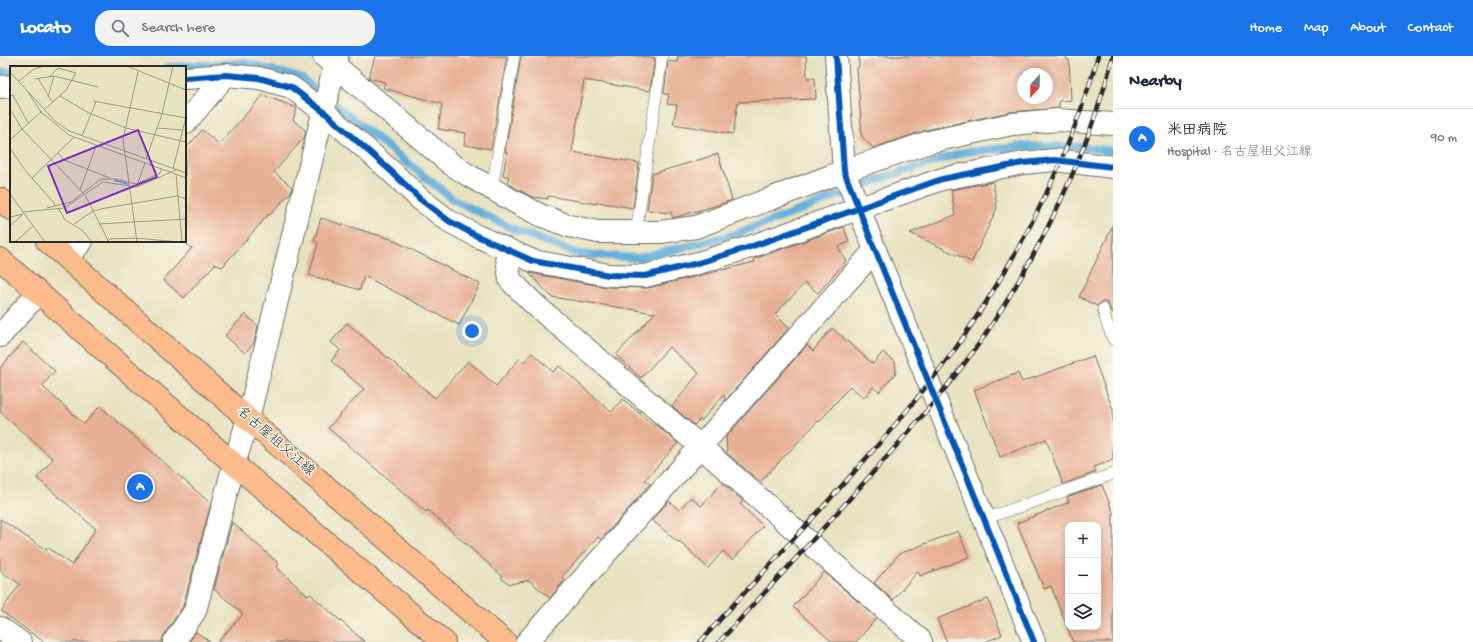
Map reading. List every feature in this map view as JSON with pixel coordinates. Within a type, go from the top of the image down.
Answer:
[{"type":"main road","points":[[0,199],[10,208]]},
{"type":"main road","name":"名古屋祖父江線","points":[[48,242],[248,419],[505,642]]},
{"type":"main road","points":[[0,259],[234,464],[444,642]]},
{"type":"street","points":[[836,56],[845,175],[874,250],[1034,642]]},
{"type":"street","points":[[332,62],[451,164],[468,175],[540,215],[569,226],[598,232],[636,233],[676,231],[696,227],[845,175],[929,142],[1012,124],[1057,120],[1113,124]]},
{"type":"street","points":[[174,642],[195,611],[234,464],[248,419],[324,108],[332,62]]},
{"type":"street","points":[[186,122],[226,75]]},
{"type":"street","points":[[186,78],[226,75],[259,78],[291,87],[324,108],[420,199],[449,221],[533,262],[609,275],[645,276],[698,263],[747,248],[857,207],[942,179],[1023,163],[1055,160],[1113,167]]},
{"type":"street","points":[[0,87],[10,86]]},
{"type":"street","points":[[66,258],[81,242]]},
{"type":"street","points":[[506,249],[510,280],[534,304],[701,447],[921,642]]},
{"type":"street","points":[[527,642],[874,250]]},
{"type":"street","points":[[0,336],[38,293]]},
{"type":"street","points":[[0,628],[20,642]]},
{"type":"lane","points":[[492,189],[514,56]]},
{"type":"lane","points":[[636,233],[662,56]]},
{"type":"lane","points":[[1103,308],[1113,339]]},
{"type":"lane","points":[[984,519],[1113,474]]},
{"type":"building","points":[[375,56],[507,56],[491,149],[464,145],[466,133],[438,129],[442,104],[383,88],[385,82],[369,78]]},
{"type":"building","points":[[521,56],[641,56],[655,58],[650,91],[584,80],[572,152],[639,163],[633,208],[548,196],[548,199],[532,197],[507,183],[509,176],[503,176],[507,152],[505,152]]},
{"type":"building","points":[[678,56],[806,56],[807,78],[815,78],[816,99],[738,102],[733,134],[673,124],[677,105],[667,104],[669,94],[664,94],[668,61],[677,62]]},
{"type":"building","points":[[859,56],[1066,56],[1067,60],[1069,60],[1071,100],[1059,101],[1059,108],[1009,112],[926,130],[873,148],[862,137],[857,68],[859,67]]},
{"type":"building","points":[[263,95],[297,108],[293,120],[306,131],[304,138],[274,172],[292,187],[291,192],[270,215],[269,214],[222,267],[215,264],[184,298],[163,280],[192,248],[185,243],[186,149],[202,130],[219,144]]},
{"type":"building","points":[[718,154],[732,200],[673,218],[671,212],[668,213],[647,210],[652,174]]},
{"type":"building","points":[[993,182],[997,208],[972,262],[910,233],[955,215],[951,190]]},
{"type":"building","points":[[321,218],[391,239],[480,284],[459,325],[364,276],[360,290],[309,275],[318,243],[314,241]]},
{"type":"building","points":[[1113,225],[1113,313],[1111,312],[1108,304],[1105,302],[1101,302],[1097,306],[1079,297]]},
{"type":"building","points":[[844,227],[849,242],[838,247],[846,261],[818,293],[805,283],[775,314],[789,328],[725,401],[724,394],[701,421],[700,419],[694,425],[672,406],[699,373],[669,347],[641,378],[616,355],[655,313],[552,297],[529,273],[607,287],[648,288],[755,262],[754,259]]},
{"type":"building","points":[[245,314],[258,326],[254,343],[245,353],[225,336]]},
{"type":"building","points":[[347,323],[435,398],[468,361],[496,386],[520,358],[524,362],[532,353],[553,372],[559,366],[611,412],[623,399],[654,426],[656,425],[678,443],[645,480],[650,484],[601,540],[598,537],[562,577],[565,580],[550,598],[529,580],[510,584],[502,579],[502,576],[428,510],[426,512],[328,428],[364,389],[331,361],[340,350],[331,342]]},
{"type":"building","points":[[832,328],[873,364],[883,352],[895,362],[896,373],[879,392],[873,387],[864,398],[850,386],[819,422],[818,421],[760,482],[727,453],[726,437],[807,345],[813,351]]},
{"type":"building","points":[[23,342],[55,371],[42,386],[84,424],[100,406],[211,504],[183,606],[164,635],[162,642],[44,642],[1,611],[20,584],[0,571],[0,519],[46,550],[47,547],[72,565],[96,529],[37,478],[53,459],[0,412],[0,368]]},
{"type":"building","points":[[1093,356],[1113,410],[1113,460],[1094,467],[1096,472],[1063,484],[1046,439],[1000,457],[974,390],[1018,373],[1022,382]]},
{"type":"building","points":[[722,483],[743,501],[740,504],[763,526],[733,560],[723,551],[708,568],[679,541],[678,542],[652,520],[669,501],[679,510],[691,497],[701,506]]},
{"type":"building","points":[[1102,485],[1113,512],[1113,642],[1073,642],[1068,630],[1101,630],[1101,522],[1065,522],[1065,622],[1051,586],[1044,589],[1017,523],[1069,502],[1067,497]]},
{"type":"building","points":[[232,522],[279,564],[276,567],[308,596],[310,594],[365,642],[218,642],[243,614],[214,589]]},
{"type":"building","points":[[958,531],[969,557],[920,576],[918,571],[893,600],[874,583],[899,554]]},
{"type":"building","points":[[824,572],[877,618],[856,642],[832,642],[793,607]]},
{"type":"building","points":[[988,599],[1002,635],[985,642],[947,642],[937,619]]},
{"type":"building","points":[[196,632],[210,642],[189,642]]},
{"type":"waterway","points":[[186,66],[245,63],[301,78],[454,200],[513,229],[578,254],[639,258],[729,236],[889,176],[965,152],[1026,146],[1082,147],[1113,151]]},
{"type":"waterway","points":[[0,72],[10,72]]},
{"type":"railway","points":[[700,642],[862,464],[924,390],[961,341],[1019,247],[1050,186],[1077,122],[1098,56]]},
{"type":"railway","points":[[719,642],[904,437],[946,387],[985,335],[1025,270],[1061,201],[1103,93],[1113,56]]},
{"type":"cycle path","points":[[836,56],[844,171],[1034,642]]},
{"type":"cycle path","points":[[186,78],[226,75],[259,78],[291,87],[324,112],[392,172],[420,199],[449,221],[477,236],[533,261],[609,275],[645,276],[698,263],[747,248],[942,179],[1023,163],[1055,160],[1113,167]]},
{"type":"place","name":"米田病院","points":[[140,487]]}]
